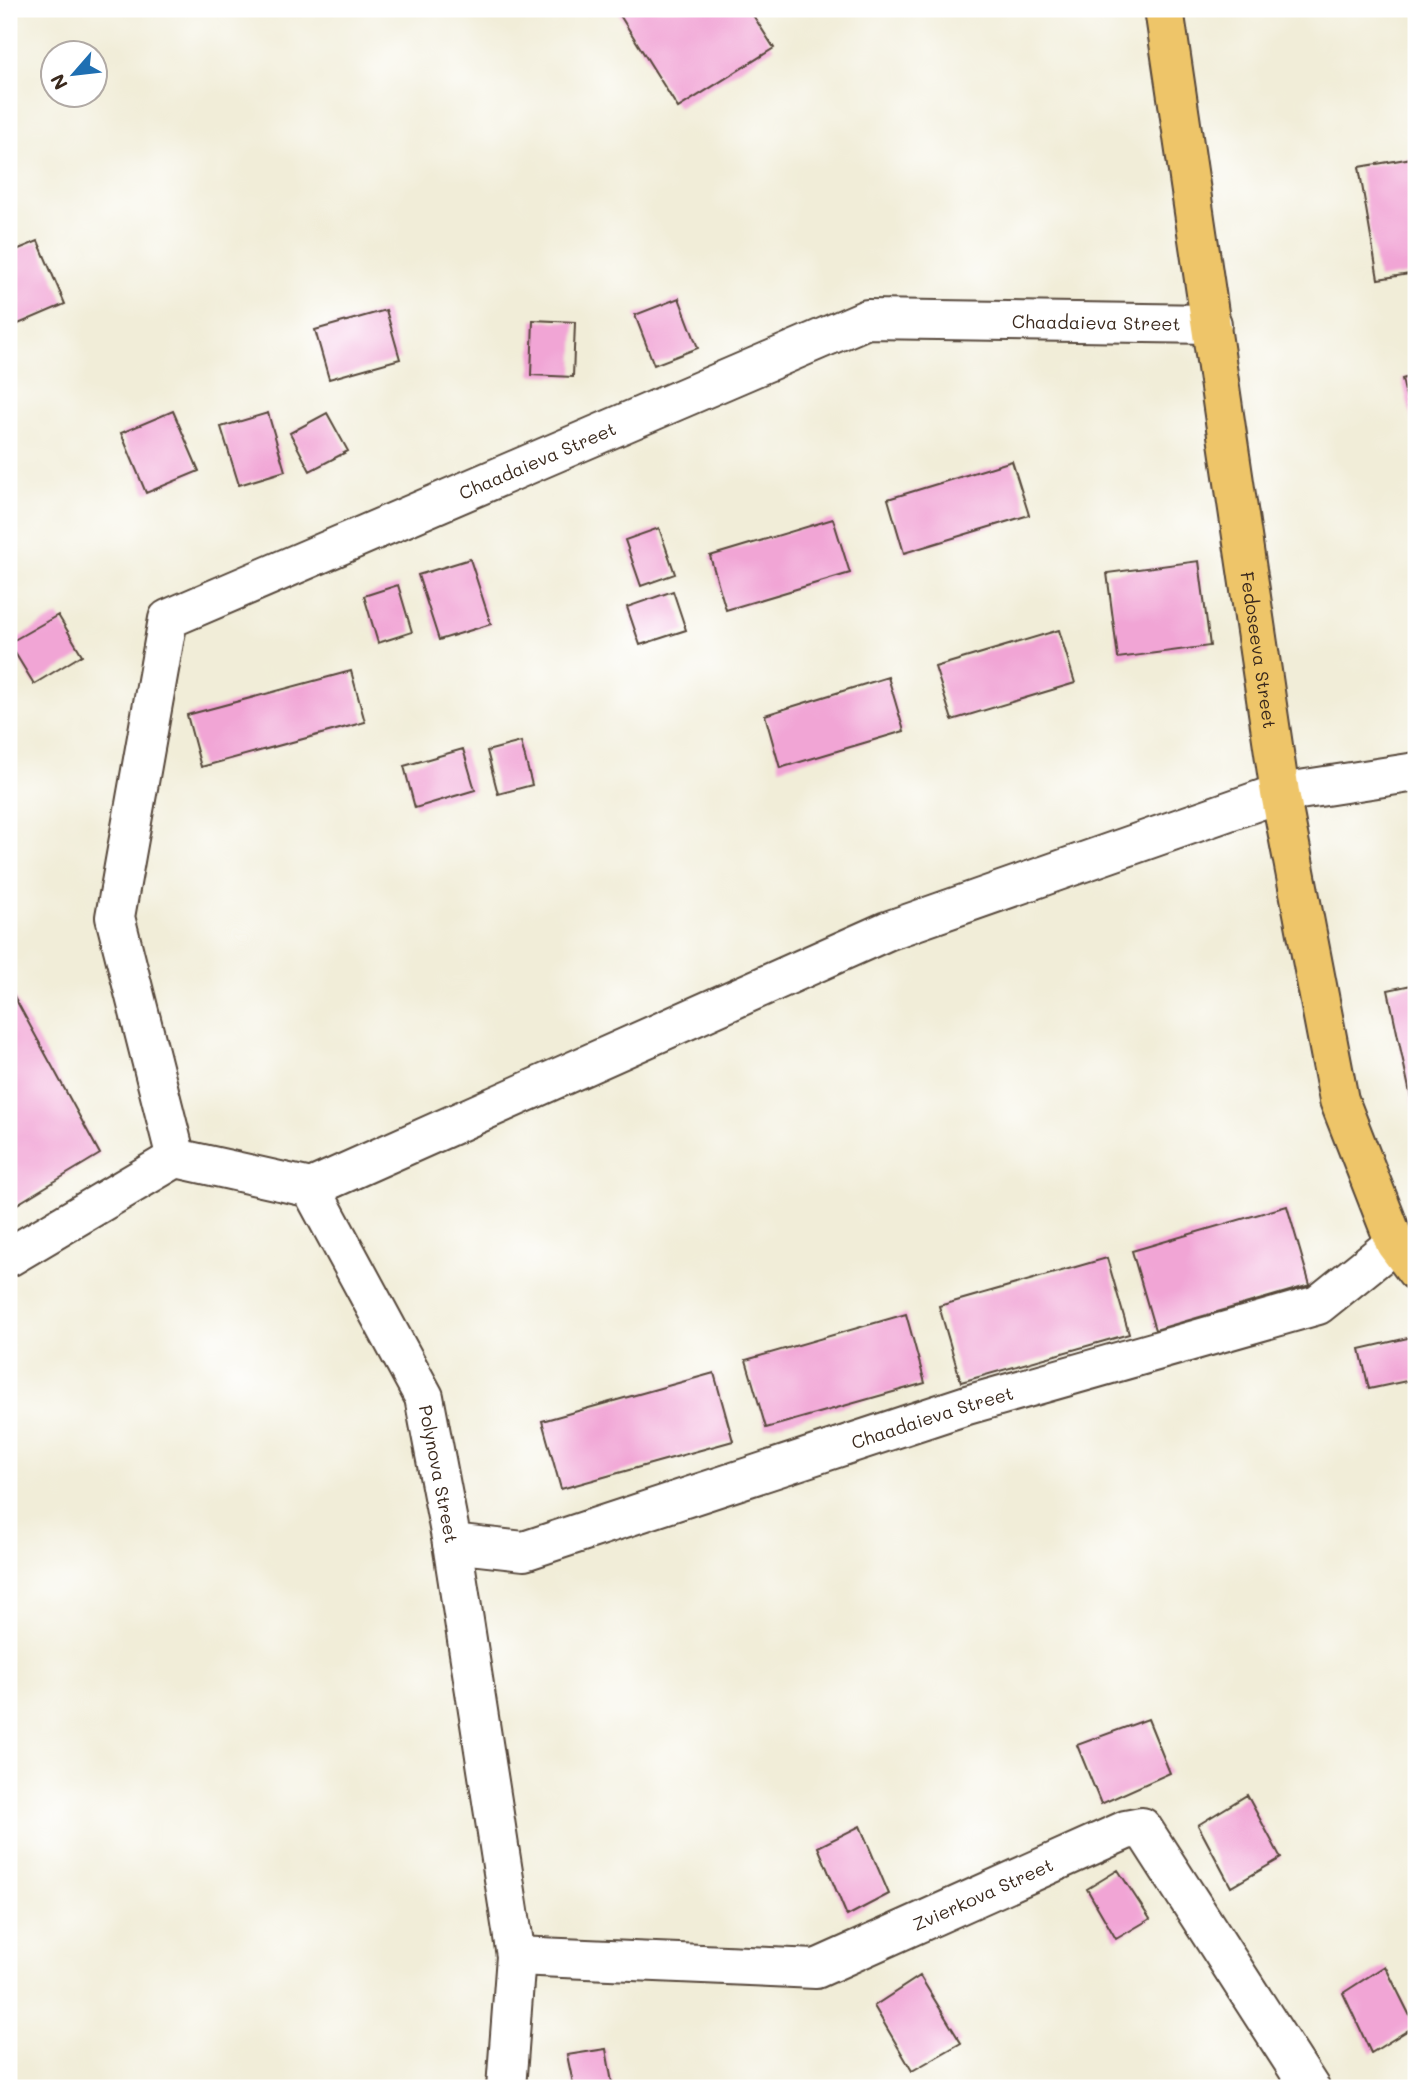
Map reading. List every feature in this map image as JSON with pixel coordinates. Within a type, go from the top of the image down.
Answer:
[{"type":"main road","name":"Fedoseeva Street","points":[[1164,9],[1280,793],[1339,1100],[1406,1257]]},
{"type":"street","name":"Chaadaieva Street","points":[[176,1158],[115,917],[168,619],[867,319],[1212,324]]},
{"type":"street","points":[[9,1257],[176,1158],[311,1188],[887,931],[1280,793],[1416,772]]},
{"type":"street","name":"Polynova Street","points":[[311,1188],[424,1397],[452,1543],[516,1956],[506,2088]]},
{"type":"street","name":"Chaadaieva Street","points":[[452,1543],[524,1551],[967,1405],[1318,1305],[1406,1257]]},
{"type":"street","name":"Zvierkova Street","points":[[516,1956],[816,1969],[1126,1830],[1142,1827],[1310,2088]]},
{"type":"building","points":[[616,9],[749,9],[774,48],[678,108]]},
{"type":"building","points":[[1412,158],[1416,181],[1416,273],[1378,279],[1359,167]]},
{"type":"building","points":[[38,241],[65,304],[9,328],[9,253]]},
{"type":"building","points":[[679,298],[698,348],[654,365],[635,315]]},
{"type":"building","points":[[386,310],[400,359],[329,379],[315,330]]},
{"type":"building","points":[[533,320],[575,322],[573,377],[531,375]]},
{"type":"building","points":[[1416,375],[1416,433],[1415,433],[1402,379]]},
{"type":"building","points":[[173,411],[199,471],[146,493],[121,433]]},
{"type":"building","points":[[268,413],[285,471],[239,485],[221,427]]},
{"type":"building","points":[[327,413],[348,451],[310,471],[290,433]]},
{"type":"building","points":[[1012,461],[1029,515],[904,553],[888,499]]},
{"type":"building","points":[[833,519],[850,573],[726,610],[710,556]]},
{"type":"building","points":[[659,528],[675,574],[641,586],[625,540]]},
{"type":"building","points":[[470,559],[491,624],[439,640],[418,575]]},
{"type":"building","points":[[1199,561],[1210,646],[1118,658],[1107,573]]},
{"type":"building","points":[[398,585],[412,632],[378,643],[364,596]]},
{"type":"building","points":[[673,591],[686,630],[640,645],[627,607]]},
{"type":"building","points":[[58,615],[82,655],[34,684],[9,643]]},
{"type":"building","points":[[1059,630],[1075,683],[952,720],[935,667]]},
{"type":"building","points":[[351,671],[365,722],[201,767],[187,715]]},
{"type":"building","points":[[888,677],[904,731],[780,768],[765,715]]},
{"type":"building","points":[[521,742],[532,785],[498,794],[487,751]]},
{"type":"building","points":[[463,749],[475,790],[415,808],[404,766]]},
{"type":"building","points":[[1416,984],[1416,1117],[1415,1117],[1388,990]]},
{"type":"building","points":[[9,987],[100,1154],[9,1209]]},
{"type":"building","points":[[1287,1206],[1310,1285],[1155,1330],[1132,1251]]},
{"type":"building","points":[[1107,1258],[1129,1334],[961,1382],[939,1306]]},
{"type":"building","points":[[906,1314],[925,1383],[766,1428],[746,1360]]},
{"type":"building","points":[[1412,1337],[1416,1379],[1369,1389],[1360,1349]]},
{"type":"building","points":[[714,1373],[733,1441],[561,1489],[542,1421]]},
{"type":"building","points":[[1148,1719],[1170,1773],[1101,1804],[1077,1745]]},
{"type":"building","points":[[1247,1795],[1281,1858],[1231,1887],[1198,1825]]},
{"type":"building","points":[[860,1826],[889,1894],[847,1916],[818,1847]]},
{"type":"building","points":[[1118,1870],[1150,1919],[1116,1939],[1087,1889]]},
{"type":"building","points":[[1385,1966],[1415,2026],[1371,2053],[1343,1993]]},
{"type":"building","points":[[920,1976],[961,2043],[912,2071],[874,2006]]},
{"type":"building","points":[[606,2049],[613,2088],[574,2088],[567,2055]]}]
